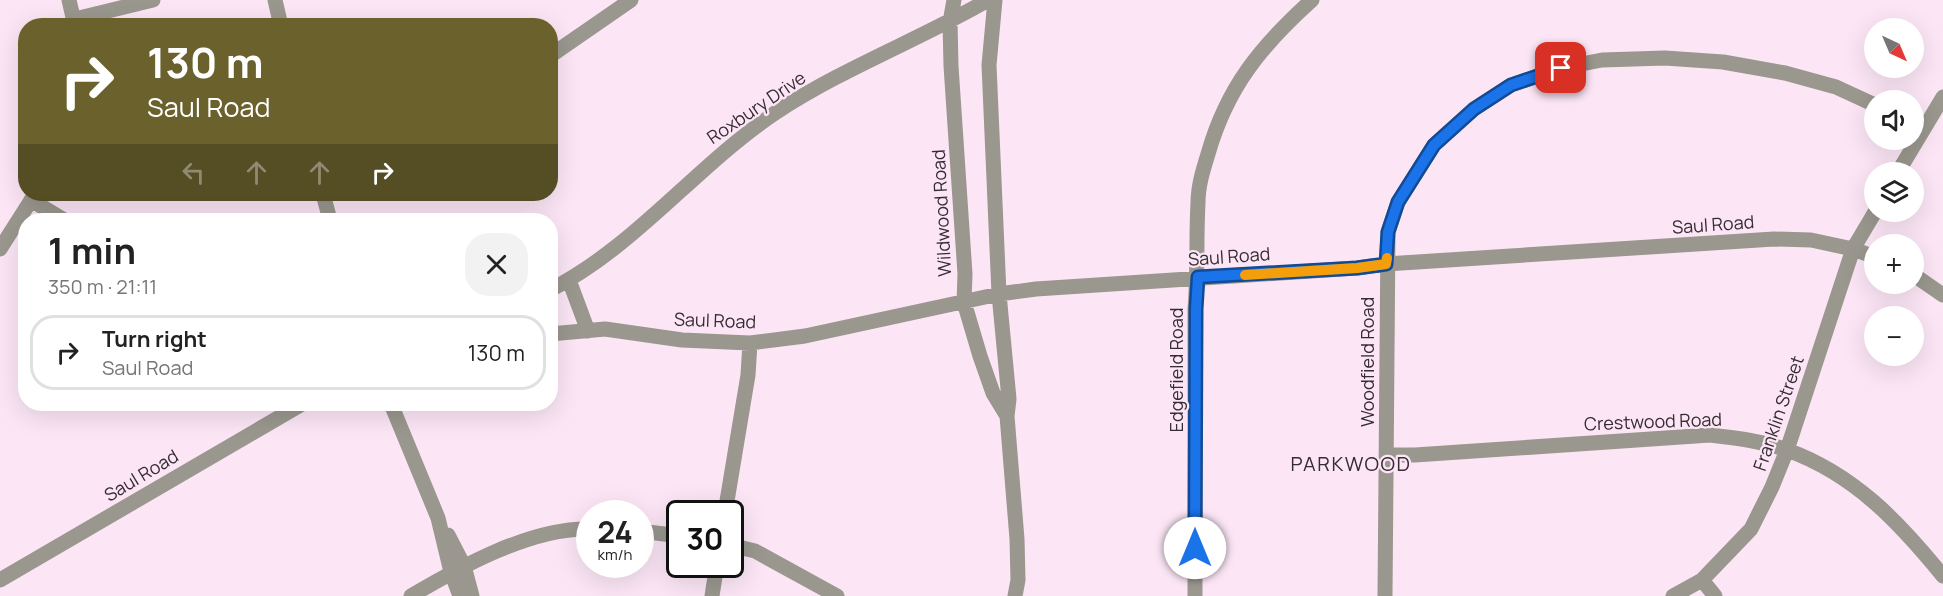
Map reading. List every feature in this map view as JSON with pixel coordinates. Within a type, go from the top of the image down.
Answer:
[{"type":"street","points":[[69,0],[74,18]]},
{"type":"street","points":[[89,18],[153,0]]},
{"type":"street","points":[[275,0],[279,18]]},
{"type":"street","points":[[558,50],[631,0]]},
{"type":"street","name":"Wildwood Road","points":[[954,0],[950,22],[952,87],[964,302],[993,393],[1007,416]]},
{"type":"street","name":"Roxbury Drive","points":[[569,280],[615,248],[717,157],[776,113],[854,67],[950,22],[988,0]]},
{"type":"street","name":"Wildwood Road","points":[[995,0],[989,65],[999,294],[1009,399],[1007,416],[1017,539],[1015,596]]},
{"type":"street","name":"Edgefield Road","points":[[1195,596],[1196,309],[1198,202],[1202,174],[1215,127],[1235,87],[1250,64],[1288,22],[1312,0]]},
{"type":"street","name":"Woodfield Road","points":[[1385,596],[1388,232],[1398,202],[1434,145],[1474,109],[1511,85],[1561,68],[1602,60],[1654,58],[1724,62],[1795,76],[1836,87],[1864,100]]},
{"type":"street","points":[[1924,119],[1943,97]]},
{"type":"street","points":[[38,201],[55,213]]},
{"type":"street","points":[[0,249],[18,221]]},
{"type":"street","name":"Franklin Street","points":[[1673,596],[1702,580],[1751,530],[1787,450],[1853,249],[1869,222]]},
{"type":"street","name":"Saul Road","points":[[558,333],[605,329],[682,340],[750,343],[805,336],[999,294],[1036,289],[1774,239],[1811,240],[1864,253]]},
{"type":"street","points":[[558,286],[569,280],[588,330]]},
{"type":"street","points":[[1924,282],[1943,295]]},
{"type":"street","points":[[727,500],[748,375],[750,343]]},
{"type":"street","name":"Saul Road","points":[[0,580],[290,411]]},
{"type":"street","points":[[394,411],[458,569],[472,596]]},
{"type":"street","name":"Crestwood Road","points":[[1387,455],[1710,435],[1750,440],[1787,450],[1836,472],[1882,507],[1914,540],[1943,576]]},
{"type":"street","points":[[411,596],[458,569],[534,537],[576,528]]},
{"type":"street","points":[[744,548],[755,551],[837,596]]},
{"type":"street","points":[[458,569],[460,596]]},
{"type":"street","points":[[712,596],[715,578]]},
{"type":"street","points":[[1702,580],[1715,596]]},
{"type":"slow traffic","points":[[1245,275],[1357,268],[1386,264],[1387,258]]},
{"type":"district","name":"PARKWOOD","points":[[1351,463]]},
{"type":"route","points":[[1195,548],[1198,277],[1357,268],[1386,264],[1388,232],[1398,202],[1434,145],[1474,109],[1511,85],[1561,68]]}]
